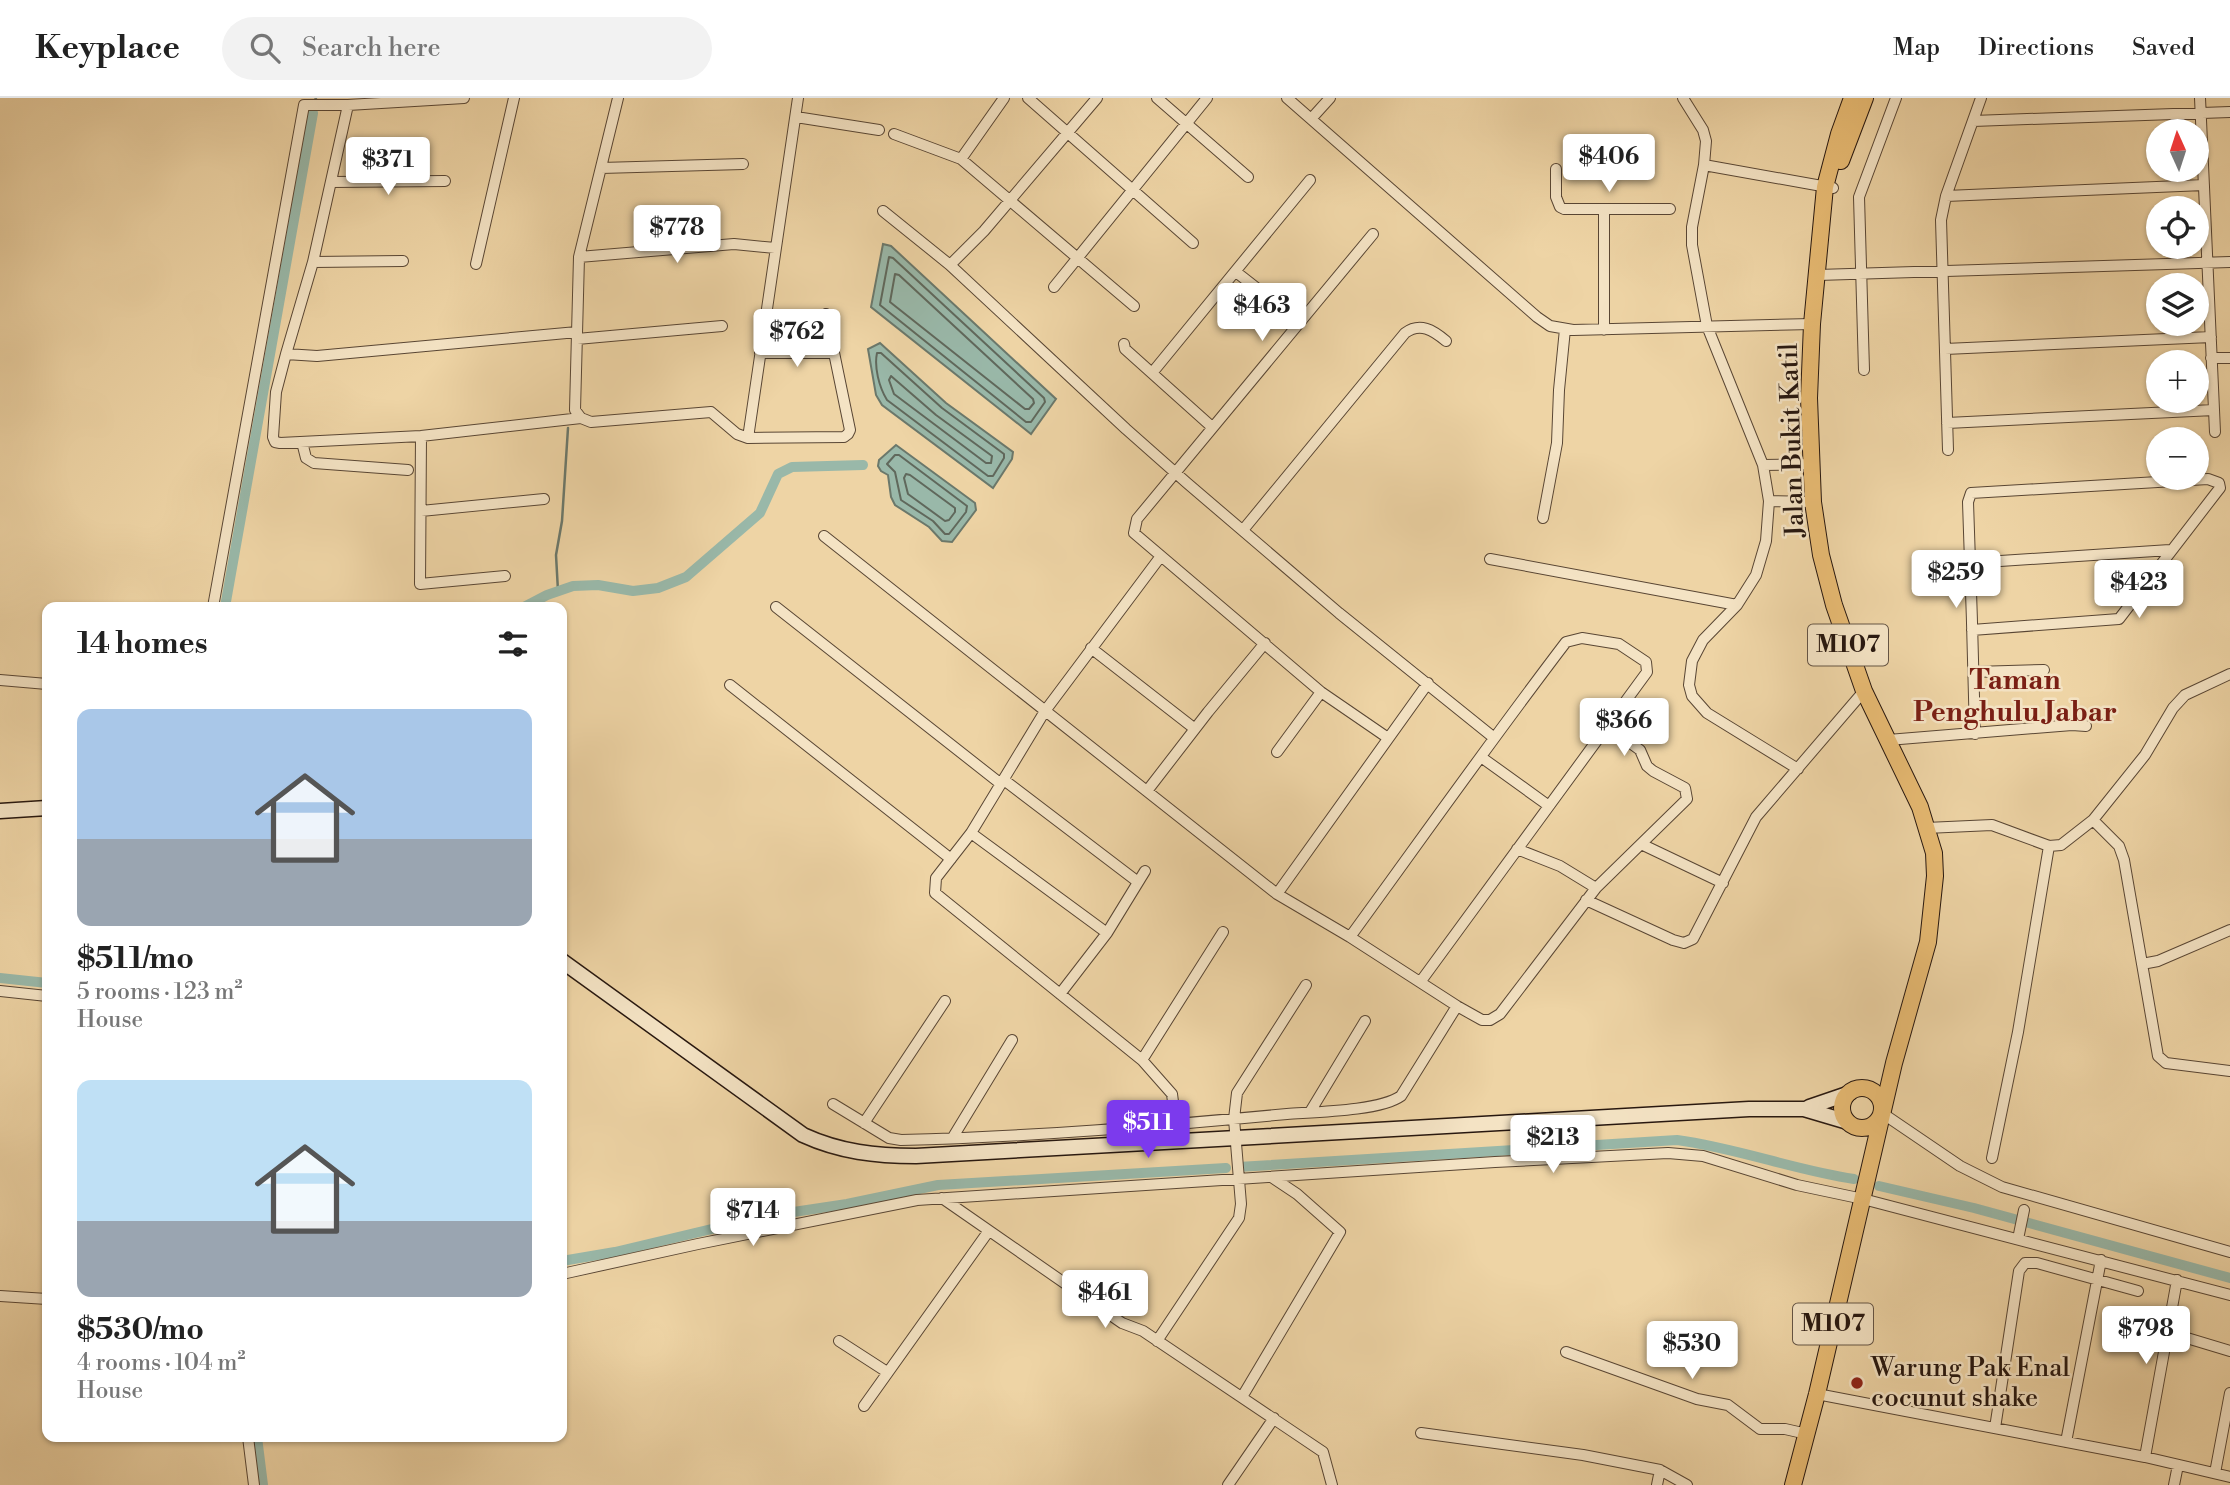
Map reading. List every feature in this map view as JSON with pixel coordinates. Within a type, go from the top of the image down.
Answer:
[{"type":"main road","name":"Jalan Bukit Katil","points":[[1852,98],[1839,134],[1824,209],[1812,324],[1809,398],[1811,464],[1813,502],[1821,555],[1834,605],[1864,691],[1920,807],[1934,853],[1935,876],[1928,942],[1894,1063]]},
{"type":"main road","name":"Jalan Bukit Katil","points":[[1829,188],[1865,98]]},
{"type":"main road","points":[[0,811],[42,808]]},
{"type":"main road","points":[[567,965],[786,1124],[822,1144],[866,1154],[916,1156],[1749,1109],[1804,1109],[1837,1117],[1859,1128],[1871,1127],[1882,1112],[1881,1101],[1874,1092],[1862,1088],[1804,1109]]},
{"type":"main road","points":[[1871,1163],[1868,1151],[1844,1116],[1843,1104],[1853,1091],[1879,1077],[1894,1063]]},
{"type":"main road","name":"M107","points":[[1793,1485],[1817,1394],[1894,1063]]},
{"type":"street","points":[[214,602],[304,105],[348,106],[464,98]]},
{"type":"street","points":[[476,264],[514,98]]},
{"type":"street","points":[[581,418],[575,410],[579,257],[618,98]]},
{"type":"street","points":[[748,438],[799,98]]},
{"type":"street","points":[[961,159],[1004,98]]},
{"type":"street","points":[[1028,98],[1193,243]]},
{"type":"street","points":[[950,265],[984,231],[1097,98]]},
{"type":"street","points":[[1157,98],[1248,177]]},
{"type":"street","points":[[1054,287],[1207,98]]},
{"type":"street","points":[[1287,98],[1550,326],[1565,330],[1604,330],[1812,324]]},
{"type":"street","points":[[1311,119],[1330,98]]},
{"type":"street","points":[[1683,98],[1703,130],[1706,141],[1692,227],[1692,245],[1707,326],[1763,465],[1769,501],[1762,562],[1748,591],[1697,649],[1689,675],[1692,696],[1707,713],[1798,769]]},
{"type":"street","points":[[1864,370],[1859,197],[1896,98]]},
{"type":"street","points":[[1948,450],[1941,220],[1946,196],[1981,98]]},
{"type":"street","points":[[2200,98],[2215,432]]},
{"type":"street","points":[[348,106],[313,262],[276,392],[275,442],[421,436],[581,418],[591,422],[711,412],[737,434],[748,438],[844,437],[849,430],[826,314]]},
{"type":"street","points":[[1973,121],[2230,112]]},
{"type":"street","points":[[796,117],[879,130]]},
{"type":"street","points":[[894,134],[961,159],[1134,306]]},
{"type":"street","points":[[601,168],[743,164]]},
{"type":"street","points":[[1704,165],[1829,188]]},
{"type":"street","points":[[1556,169],[1556,197],[1560,207],[1564,209],[1670,209]]},
{"type":"street","points":[[1152,373],[1310,180]]},
{"type":"street","points":[[331,182],[445,181]]},
{"type":"street","points":[[1946,196],[2204,185]]},
{"type":"street","points":[[1604,209],[1604,330]]},
{"type":"street","points":[[883,211],[950,265],[1126,429],[1339,614],[1493,737]]},
{"type":"street","points":[[1373,234],[1175,471],[1135,523],[1134,533],[1321,692],[1388,738]]},
{"type":"street","points":[[579,257],[734,244],[775,248]]},
{"type":"street","points":[[313,262],[403,261]]},
{"type":"street","points":[[1818,275],[2230,262]]},
{"type":"street","points":[[1236,272],[1300,322]]},
{"type":"street","points":[[286,354],[317,356],[722,326]]},
{"type":"street","points":[[1243,530],[1405,333],[1410,329],[1428,328],[1446,341]]},
{"type":"street","points":[[1543,518],[1556,443],[1565,330]]},
{"type":"street","points":[[1945,349],[2211,337]]},
{"type":"street","points":[[1124,344],[1125,349],[1212,427]]},
{"type":"street","points":[[760,354],[834,353]]},
{"type":"street","points":[[2211,358],[2230,358]]},
{"type":"street","points":[[1947,423],[2214,410]]},
{"type":"street","points":[[421,436],[420,584],[505,576]]},
{"type":"street","points":[[302,442],[306,458],[314,463],[408,470]]},
{"type":"street","points":[[1763,465],[1811,464]]},
{"type":"street","points":[[1972,630],[2119,619],[2220,488],[2219,483],[2208,479],[1971,493],[1968,497],[1973,672],[1976,734]]},
{"type":"street","points":[[421,512],[544,499]]},
{"type":"street","points":[[1769,501],[1813,502]]},
{"type":"street","points":[[824,536],[1277,894],[1457,1006],[1485,1020],[1494,1019],[1500,1014],[1596,888],[1685,803],[1688,794],[1679,783],[1653,771],[1647,766],[1640,750],[1607,726]]},
{"type":"street","points":[[1970,563],[2170,550]]},
{"type":"street","points":[[1161,556],[1045,710],[971,833],[936,878],[935,893],[1142,1060],[1172,1094],[1176,1125]]},
{"type":"street","points":[[1489,559],[1737,605]]},
{"type":"street","points":[[776,607],[1002,782],[1138,882]]},
{"type":"street","points":[[1350,937],[1493,737],[1566,642],[1576,638],[1619,644],[1646,662],[1647,672],[1420,981]]},
{"type":"street","points":[[1147,792],[1265,643]]},
{"type":"street","points":[[1091,648],[1195,729]]},
{"type":"street","points":[[1973,672],[2044,670]]},
{"type":"street","points":[[1926,828],[1992,825],[2049,846],[2061,845],[2093,820],[2145,755],[2173,708],[2185,695],[2230,674]]},
{"type":"street","points":[[0,680],[42,684]]},
{"type":"street","points":[[1277,894],[1428,683]]},
{"type":"street","points":[[730,685],[951,859]]},
{"type":"street","points":[[1586,900],[1673,940],[1684,943],[1696,935],[1756,817],[1864,691]]},
{"type":"street","points":[[1278,752],[1321,692]]},
{"type":"street","points":[[1888,740],[2063,725],[2086,726]]},
{"type":"street","points":[[1481,757],[1549,806]]},
{"type":"street","points":[[2093,820],[2111,836],[2121,853],[2158,1056],[2166,1063],[2230,1071]]},
{"type":"street","points":[[971,833],[1107,933]]},
{"type":"street","points":[[1641,844],[1723,883]]},
{"type":"street","points":[[1992,1158],[2018,1032],[2049,846]]},
{"type":"street","points":[[1517,849],[1560,866],[1596,888]]},
{"type":"street","points":[[1060,994],[1107,933],[1145,871]]},
{"type":"street","points":[[2142,964],[2158,961],[2230,930]]},
{"type":"street","points":[[1142,1060],[1223,932]]},
{"type":"street","points":[[1157,1341],[1239,1218],[1241,1203],[1234,1119],[1237,1093],[1306,985]]},
{"type":"street","points":[[0,991],[42,995]]},
{"type":"street","points":[[864,1123],[945,1001]]},
{"type":"street","points":[[833,1104],[890,1138],[901,1140],[1176,1125],[1355,1108],[1396,1100],[1406,1090],[1457,1006]]},
{"type":"street","points":[[1310,1112],[1365,1021]]},
{"type":"street","points":[[953,1138],[1012,1040]]},
{"type":"street","points":[[1882,1112],[1960,1166],[2002,1187],[2230,1252]]},
{"type":"street","points":[[567,1273],[916,1200],[1668,1153],[1703,1156],[1797,1185],[1863,1199],[2230,1295]]},
{"type":"street","points":[[1242,1397],[1340,1232],[1297,1194],[1273,1178]]},
{"type":"street","points":[[942,1198],[1122,1323],[1137,1327],[1323,1452],[1332,1485]]},
{"type":"street","points":[[2018,1239],[2024,1210]]},
{"type":"street","points":[[864,1406],[988,1232]]},
{"type":"street","points":[[2066,1442],[2101,1260]]},
{"type":"street","points":[[1994,1428],[2020,1271],[2025,1263],[2037,1263],[2138,1291]]},
{"type":"street","points":[[2145,1457],[2177,1280]]},
{"type":"street","points":[[0,1296],[42,1299]]},
{"type":"street","points":[[2167,1332],[2230,1351]]},
{"type":"street","points":[[839,1341],[887,1372]]},
{"type":"street","points":[[1566,1352],[1698,1399],[1728,1405],[1760,1429],[1785,1429],[1807,1434]]},
{"type":"street","points":[[2215,1473],[2230,1393]]},
{"type":"street","points":[[1817,1394],[2145,1457],[2230,1477]]},
{"type":"street","points":[[1228,1485],[1274,1418]]},
{"type":"street","points":[[1421,1433],[1583,1455],[1660,1470],[1687,1485]]},
{"type":"street","points":[[249,1442],[254,1485]]},
{"type":"street","points":[[2174,1485],[2178,1465]]},
{"type":"street","points":[[1657,1485],[1660,1470]]},
{"type":"water","points":[[883,244],[891,246],[1056,399],[1031,434],[871,307]]},
{"type":"water","points":[[880,343],[946,403],[1013,452],[1012,459],[993,488],[882,405],[876,395],[868,349]]},
{"type":"water","points":[[896,445],[975,503],[976,510],[952,542],[942,541],[929,527],[895,505],[888,475],[878,466],[879,460]]},
{"type":"waterway","points":[[226,602],[313,113]]},
{"type":"waterway","points":[[558,591],[556,555],[562,521],[568,428]]},
{"type":"waterway","points":[[534,602],[573,586],[598,585],[633,591],[658,588],[686,577],[760,513],[778,474],[792,467],[863,465]]},
{"type":"waterway","points":[[0,978],[42,982]]},
{"type":"waterway","points":[[1238,1167],[1677,1140],[1854,1179]]},
{"type":"waterway","points":[[567,1260],[615,1252],[767,1216],[847,1204],[938,1185],[1226,1168]]},
{"type":"waterway","points":[[1879,1186],[1974,1208],[2230,1278]]},
{"type":"waterway","points":[[258,1442],[263,1485]]},
{"type":"place","name":"Warung Pak Enal cocunut shake","points":[[1857,1383]]},
{"type":"district","name":"Taman Penghulu Jabar","points":[[2015,696]]}]
